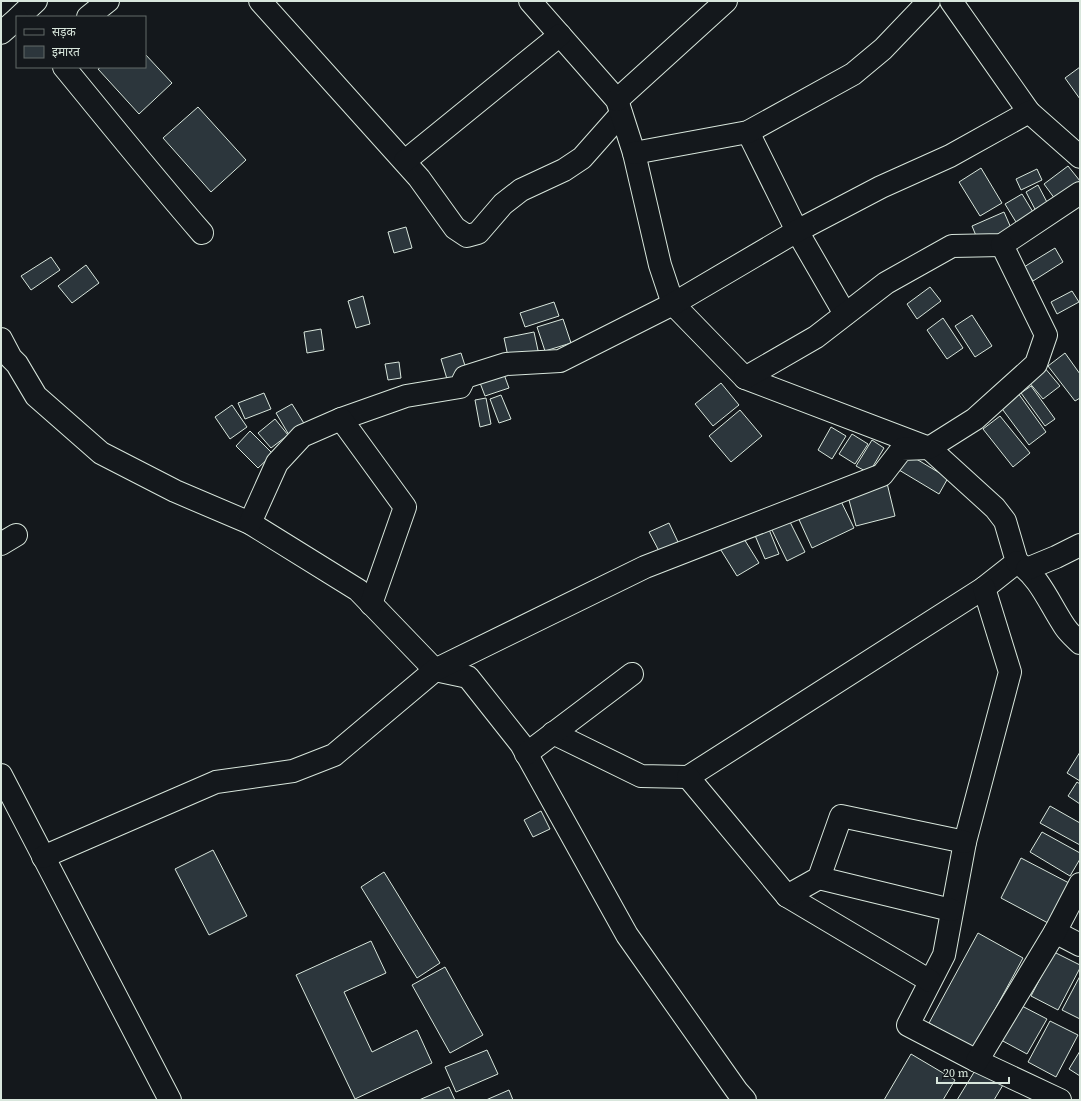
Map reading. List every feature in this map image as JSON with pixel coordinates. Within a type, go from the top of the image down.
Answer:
[{"type":"street","points":[[89,16],[108,1]]},
{"type":"street","points":[[260,1],[420,178],[455,228],[467,236],[478,233],[503,204],[521,190],[564,170],[582,158],[619,107],[726,1]]},
{"type":"street","points":[[530,1],[619,107],[634,153],[659,259],[673,304],[745,378],[929,448],[1000,514],[1022,566],[1034,577],[1066,628],[1080,643]]},
{"type":"street","points":[[634,153],[748,132],[853,74],[883,49],[929,1]]},
{"type":"street","points":[[951,1],[1025,106],[1080,157]]},
{"type":"street","points":[[1,33],[16,17]]},
{"type":"street","points":[[405,161],[560,35]]},
{"type":"street","points":[[65,68],[163,189],[202,233]]},
{"type":"street","points":[[250,524],[277,463],[302,436],[341,419],[406,396],[460,387],[465,377],[506,364],[560,361],[673,304],[792,222],[881,187],[950,156],[1025,106]]},
{"type":"street","points":[[748,132],[792,222],[845,314]]},
{"type":"street","points":[[745,378],[816,337],[886,283],[952,246],[1002,245],[1080,193]]},
{"type":"street","points":[[43,857],[216,782],[293,771],[334,755],[435,670],[645,567],[882,475],[902,449],[929,448],[976,419],[1036,364],[1046,334],[1002,245]]},
{"type":"street","points":[[4,352],[17,364],[36,396],[101,453],[175,491],[250,524],[358,590],[435,670],[468,677],[521,744],[627,935],[737,1091],[745,1100]]},
{"type":"street","points":[[341,419],[404,507],[371,604]]},
{"type":"street","points":[[553,733],[641,776],[688,777],[984,588],[1022,566],[1056,557],[1080,545]]},
{"type":"street","points":[[984,588],[1010,672],[965,842],[951,910],[944,955],[908,1025],[977,1061],[1060,1100]]},
{"type":"street","points":[[526,754],[632,674]]},
{"type":"street","points":[[1,775],[170,1100]]},
{"type":"street","points":[[688,777],[787,896],[930,981]]},
{"type":"street","points":[[787,896],[819,878],[842,816],[965,842]]},
{"type":"street","points":[[819,878],[951,910]]},
{"type":"street","points":[[977,1061],[1055,932],[1080,884]]},
{"type":"street","points":[[1055,932],[1080,945]]},
{"type":"building","points":[[146,55],[172,83],[139,114],[98,69],[146,68]]},
{"type":"building","points":[[1080,67],[1080,99],[1065,78]]},
{"type":"building","points":[[198,107],[246,160],[211,192],[163,138]]},
{"type":"building","points":[[1068,166],[1080,181],[1055,199],[1044,184]]},
{"type":"building","points":[[981,168],[1002,203],[980,216],[959,182]]},
{"type":"building","points":[[1037,169],[1042,180],[1021,190],[1016,179]]},
{"type":"building","points":[[1038,185],[1049,206],[1037,213],[1026,192]]},
{"type":"building","points":[[1022,194],[1036,217],[1019,227],[1005,204]]},
{"type":"building","points":[[1004,212],[1011,228],[979,243],[972,226]]},
{"type":"building","points":[[406,227],[412,248],[394,253],[388,232]]},
{"type":"building","points":[[1055,248],[1063,262],[1033,281],[1024,267]]},
{"type":"building","points":[[51,257],[60,270],[31,290],[21,276]]},
{"type":"building","points":[[86,265],[99,283],[72,303],[58,286]]},
{"type":"building","points":[[930,287],[941,301],[917,319],[907,304]]},
{"type":"building","points":[[1072,291],[1079,302],[1057,314],[1051,302]]},
{"type":"building","points":[[363,296],[370,324],[356,328],[348,301]]},
{"type":"building","points":[[554,302],[559,316],[525,327],[520,313]]},
{"type":"building","points":[[972,315],[992,346],[975,357],[955,326]]},
{"type":"building","points":[[943,318],[963,348],[947,359],[927,330]]},
{"type":"building","points":[[563,319],[571,343],[545,351],[537,327]]},
{"type":"building","points":[[321,329],[324,350],[307,353],[304,332]]},
{"type":"building","points":[[534,332],[539,355],[509,361],[504,338]]},
{"type":"building","points":[[461,353],[467,372],[447,379],[441,359]]},
{"type":"building","points":[[1065,353],[1080,374],[1080,398],[1075,401],[1048,366]]},
{"type":"building","points":[[399,362],[401,378],[388,380],[385,364]]},
{"type":"building","points":[[501,366],[509,388],[485,396],[477,375]]},
{"type":"building","points":[[1044,367],[1060,386],[1043,399],[1028,381]]},
{"type":"building","points":[[721,383],[739,405],[713,426],[695,404]]},
{"type":"building","points":[[1031,386],[1055,419],[1045,426],[1021,393]]},
{"type":"building","points":[[264,393],[271,409],[245,419],[238,403]]},
{"type":"building","points":[[1018,393],[1046,432],[1029,445],[1000,406]]},
{"type":"building","points":[[501,395],[511,419],[499,423],[490,399]]},
{"type":"building","points":[[486,398],[491,424],[480,427],[475,400]]},
{"type":"building","points":[[292,404],[305,425],[289,435],[276,413]]},
{"type":"building","points":[[232,405],[247,427],[230,439],[215,417]]},
{"type":"building","points":[[740,410],[762,436],[731,462],[709,436]]},
{"type":"building","points":[[1000,416],[1030,453],[1013,467],[983,429]]},
{"type":"building","points":[[275,419],[288,435],[271,448],[258,433]]},
{"type":"building","points":[[831,427],[846,436],[832,459],[818,450]]},
{"type":"building","points":[[250,431],[273,454],[258,468],[236,446]]},
{"type":"building","points":[[852,434],[868,444],[855,464],[839,454]]},
{"type":"building","points":[[872,440],[884,448],[869,473],[856,466]]},
{"type":"building","points":[[908,454],[948,478],[939,494],[899,470]]},
{"type":"building","points":[[886,479],[895,516],[856,526],[846,489]]},
{"type":"building","points":[[837,493],[854,528],[812,548],[796,513]]},
{"type":"building","points":[[788,518],[805,552],[787,561],[770,526]]},
{"type":"building","points":[[669,523],[678,542],[659,551],[649,532]]},
{"type":"building","points":[[768,527],[779,554],[765,559],[754,533]]},
{"type":"building","points":[[741,534],[759,563],[737,576],[719,547]]},
{"type":"building","points":[[1080,752],[1080,781],[1067,773]]},
{"type":"building","points":[[1077,782],[1080,784],[1080,804],[1068,796]]},
{"type":"building","points":[[1050,806],[1080,823],[1080,845],[1040,823]]},
{"type":"building","points":[[541,811],[550,829],[533,837],[524,820]]},
{"type":"building","points":[[1042,832],[1080,853],[1080,859],[1070,876],[1030,852]]},
{"type":"building","points":[[213,850],[247,916],[209,935],[175,869]]},
{"type":"building","points":[[1021,858],[1069,883],[1048,923],[1001,898]]},
{"type":"building","points":[[384,872],[440,963],[417,978],[361,887]]},
{"type":"building","points":[[978,933],[1023,958],[974,1048],[929,1023]]},
{"type":"building","points":[[371,941],[386,973],[344,992],[372,1052],[417,1030],[432,1063],[355,1099],[296,975]]},
{"type":"building","points":[[1054,952],[1080,965],[1080,968],[1058,1010],[1031,996]]},
{"type":"building","points":[[445,967],[483,1035],[450,1053],[412,985]]},
{"type":"building","points":[[1080,976],[1080,1019],[1062,1010]]},
{"type":"building","points":[[1020,1005],[1047,1019],[1027,1054],[1001,1040]]},
{"type":"building","points":[[1050,1021],[1078,1035],[1056,1077],[1028,1062]]},
{"type":"building","points":[[487,1050],[498,1074],[456,1092],[445,1067]]},
{"type":"building","points":[[1080,1051],[1080,1076],[1069,1069]]},
{"type":"building","points":[[911,1054],[955,1080],[943,1100],[884,1100]]},
{"type":"building","points":[[976,1069],[1003,1085],[994,1100],[957,1100]]},
{"type":"building","points":[[449,1087],[455,1100],[419,1100]]},
{"type":"building","points":[[509,1090],[513,1100],[486,1100]]}]
